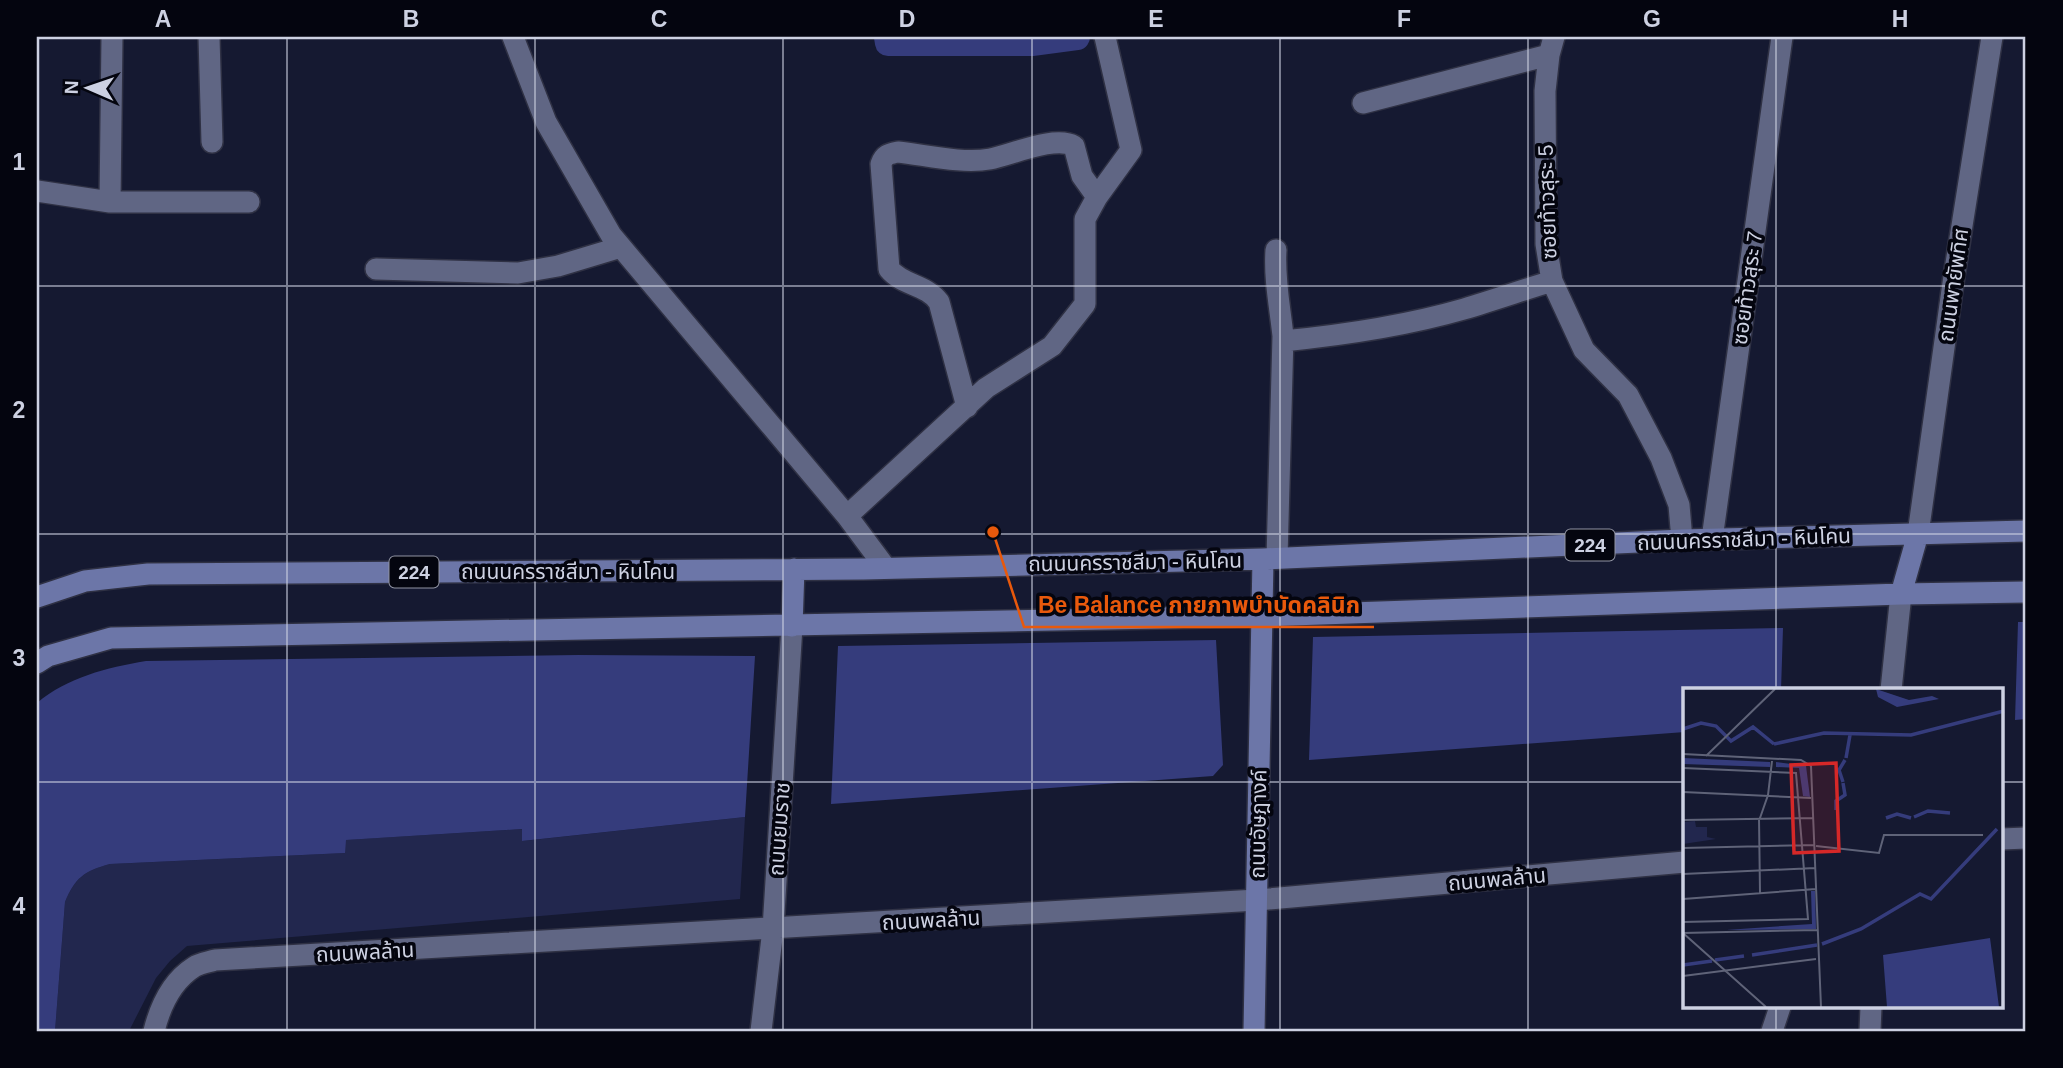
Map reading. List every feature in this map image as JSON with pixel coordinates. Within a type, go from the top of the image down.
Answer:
[{"type":"main road","name":"ถนนนครราชสีมา - หินโคน","points":[[37,597],[85,581],[148,574],[794,569],[1270,559],[1682,540],[2026,531]]},
{"type":"main road","points":[[1901,594],[1918,534]]},
{"type":"main road","name":"ถนนอัษฎางค์","points":[[1254,1031],[1261,616],[1270,559]]},
{"type":"main road","points":[[792,626],[794,569]]},
{"type":"main road","points":[[37,663],[48,656],[111,638],[1261,616],[2026,592]]},
{"type":"street","points":[[110,202],[112,37]]},
{"type":"street","points":[[209,37],[212,142]]},
{"type":"street","points":[[513,37],[546,122],[611,235],[847,516],[885,567]]},
{"type":"street","points":[[847,516],[986,388],[1052,346],[1085,304],[1085,219],[1131,150],[1105,37]]},
{"type":"street","name":"ซอยท้าวสุระ 7","points":[[1712,540],[1782,37]]},
{"type":"street","name":"ถนนพายัพทิศ","points":[[1918,534],[1954,276],[1992,37]]},
{"type":"street","points":[[1363,103],[1552,46]]},
{"type":"street","name":"ซอยท้าวสุระ 5","points":[[1552,46],[1545,91],[1546,244],[1552,281],[1584,350],[1629,395],[1661,458],[1679,505],[1682,540]]},
{"type":"street","points":[[967,407],[939,302],[934,294],[900,280],[889,269],[881,164],[883,158],[898,152],[967,160],[990,159],[1037,147],[1067,143],[1074,146],[1082,176],[1097,198]]},
{"type":"street","points":[[37,191],[110,202],[249,202]]},
{"type":"street","points":[[376,269],[518,273],[558,266],[621,247]]},
{"type":"street","points":[[1270,559],[1283,341],[1275,275],[1276,250]]},
{"type":"street","points":[[1283,341],[1375,329],[1472,306],[1552,281]]},
{"type":"street","points":[[1891,688],[1901,594]]},
{"type":"street","name":"ถนนยมราช","points":[[761,1031],[773,929],[792,626]]},
{"type":"street","points":[[2004,839],[2026,838]]},
{"type":"street","name":"ถนนพลล้าน","points":[[154,1031],[167,996],[181,978],[195,966],[215,960],[1257,901],[1683,862]]},
{"type":"street","points":[[1772,1031],[1779,1009]]},
{"type":"street","points":[[1870,1031],[1871,1009]]},
{"type":"shaded area","points":[[2018,622],[2026,622],[2026,719],[2015,720]]},
{"type":"shaded area","points":[[1783,628],[1781,688],[1683,688],[1683,732],[1309,760],[1313,637]]},
{"type":"shaded area","points":[[1216,640],[1223,765],[1213,776],[831,804],[838,646]]},
{"type":"shaded area","points":[[578,655],[755,656],[745,817],[522,841],[522,829],[346,840],[345,853],[110,864],[87,873],[77,881],[65,902],[55,1031],[37,1031],[37,703],[49,694],[88,675],[146,661]]},
{"type":"shaded area","points":[[745,817],[740,899],[187,946],[156,978],[129,1031],[55,1031],[65,902],[81,877],[110,864],[345,853],[345,840],[523,829],[523,841]]},
{"type":"waterway","points":[[887,37],[888,43],[1032,43],[1077,37]]},
{"type":"place","name":"Be Balance กายภาพบำบัดคลินิก","points":[[993,532]]}]
